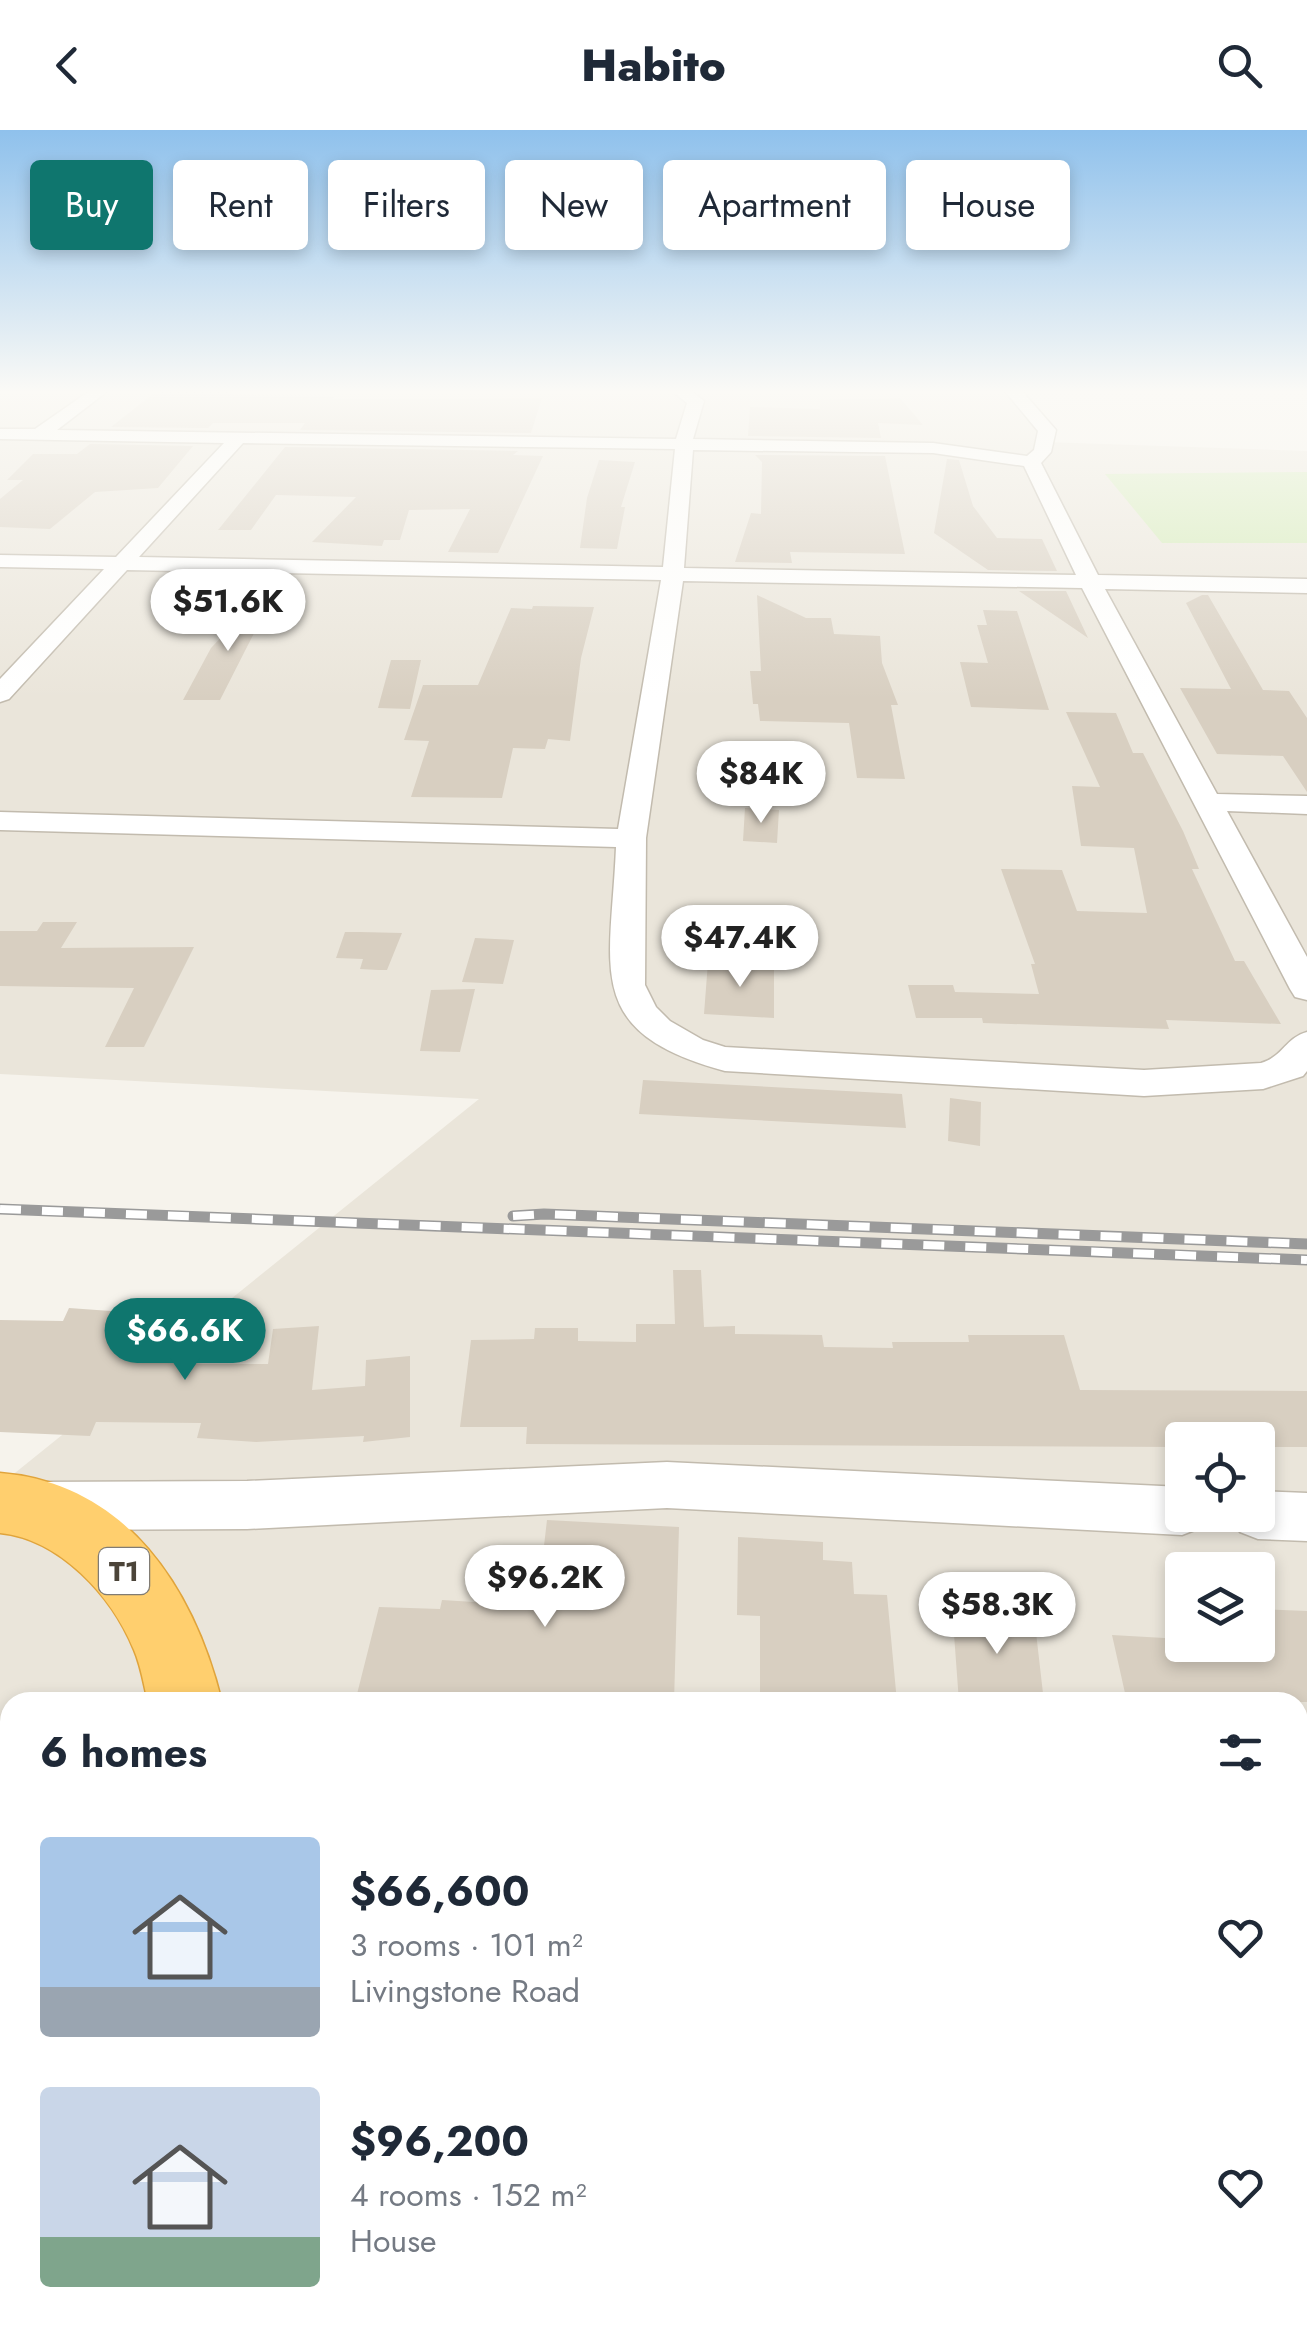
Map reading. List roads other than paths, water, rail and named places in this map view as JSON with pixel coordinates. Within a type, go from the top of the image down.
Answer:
[{"type":"highway","name":"T1","points":[[18,1505],[100,1544],[131,1579],[167,1637],[181,1692]]},
{"type":"street","points":[[0,694],[188,493]]},
{"type":"street","points":[[680,493],[672,576],[631,838],[628,984],[640,1012],[657,1029],[707,1054],[770,1062],[1144,1083],[1263,1076],[1290,1067],[1307,1044]]},
{"type":"street","points":[[1046,493],[1307,989]]},
{"type":"street","points":[[0,562],[1307,586]]},
{"type":"street","points":[[1210,802],[1307,805]]},
{"type":"street","points":[[0,821],[631,838]]},
{"type":"street","points":[[18,1505],[247,1505],[667,1486],[1165,1510]]},
{"type":"street","points":[[1275,1515],[1307,1517]]},
{"type":"railway","points":[[0,1209],[1307,1260]]},
{"type":"railway","points":[[513,1216],[544,1214],[1307,1244]]}]
